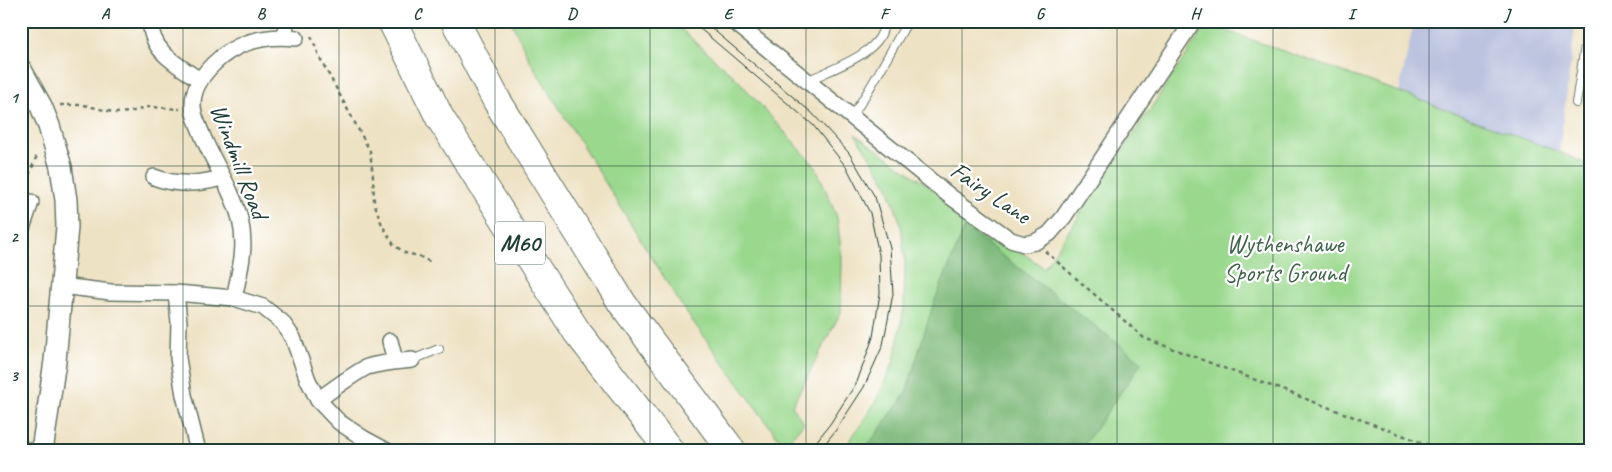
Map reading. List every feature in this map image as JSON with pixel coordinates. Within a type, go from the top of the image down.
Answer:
[{"type":"highway","name":"M60","points":[[392,21],[440,118],[577,332],[670,451]]},
{"type":"highway","name":"M60","points":[[455,21],[497,101],[622,302],[732,451]]},
{"type":"main road","points":[[21,70],[41,106],[49,126],[61,167],[66,200],[67,227],[60,286],[55,361],[42,451]]},
{"type":"street","points":[[151,21],[152,36],[160,49],[175,64],[200,80]]},
{"type":"street","points":[[286,21],[296,34]]},
{"type":"street","name":"Fairy Lane","points":[[733,21],[951,197],[1011,240],[1024,244],[1035,242],[1049,234],[1063,218],[1193,21]]},
{"type":"street","name":"Windmill Road","points":[[234,298],[244,248],[243,233],[236,206],[204,140],[192,109],[193,99],[200,80],[212,65],[224,55],[240,45],[257,39],[296,34]]},
{"type":"street","points":[[154,177],[178,184],[207,182],[222,178]]},
{"type":"street","points":[[21,231],[31,202]]},
{"type":"street","points":[[60,286],[111,292],[176,293],[234,298],[264,307],[282,322],[293,338],[308,380],[318,400],[339,422],[387,451]]},
{"type":"street","points":[[176,293],[180,367],[195,450]]},
{"type":"street","points":[[390,341],[395,361]]},
{"type":"street","points":[[318,400],[367,367],[395,361],[412,360]]},
{"type":"street","points":[[21,450],[26,451]]},
{"type":"lane","points":[[807,81],[864,54],[881,34],[884,27],[883,21]]},
{"type":"lane","points":[[851,117],[864,100],[878,71],[908,21]]},
{"type":"lane","points":[[1576,103],[1589,21]]},
{"type":"lane","points":[[1582,74],[1591,76]]},
{"type":"lane","points":[[412,360],[440,349]]},
{"type":"path","points":[[296,34],[321,60],[370,151],[374,202],[382,225],[394,245],[405,253],[419,256],[430,262]]},
{"type":"path","points":[[41,106],[84,105],[116,113],[130,112],[149,107],[192,109]]},
{"type":"path","points":[[31,202],[22,193],[49,126]]},
{"type":"path","points":[[1035,242],[1144,338],[1439,449],[1439,451]]},
{"type":"shaded area","points":[[1414,21],[1576,21],[1559,152],[1399,92]]},
{"type":"green space","points":[[511,21],[672,21],[737,79],[816,167],[837,217],[842,258],[841,312],[792,406],[804,423],[784,446],[683,308],[530,61]]},
{"type":"green space","name":"Wythenshawe Sports Ground","points":[[1207,24],[1399,92],[1559,152],[1591,166],[1591,451],[843,451],[875,403],[894,361],[904,308],[905,261],[901,225],[887,184],[855,134],[1044,268]]},
{"type":"green space","points":[[965,227],[1142,362],[1080,451],[864,451],[906,393],[933,305]]},
{"type":"tram line","points":[[691,21],[813,125],[847,168],[870,213],[879,255],[880,293],[873,337],[857,382],[830,424],[809,451]]},
{"type":"tram line","points":[[703,21],[812,113],[849,153],[875,197],[890,248],[893,294],[883,345],[864,387],[836,430],[819,451]]}]
